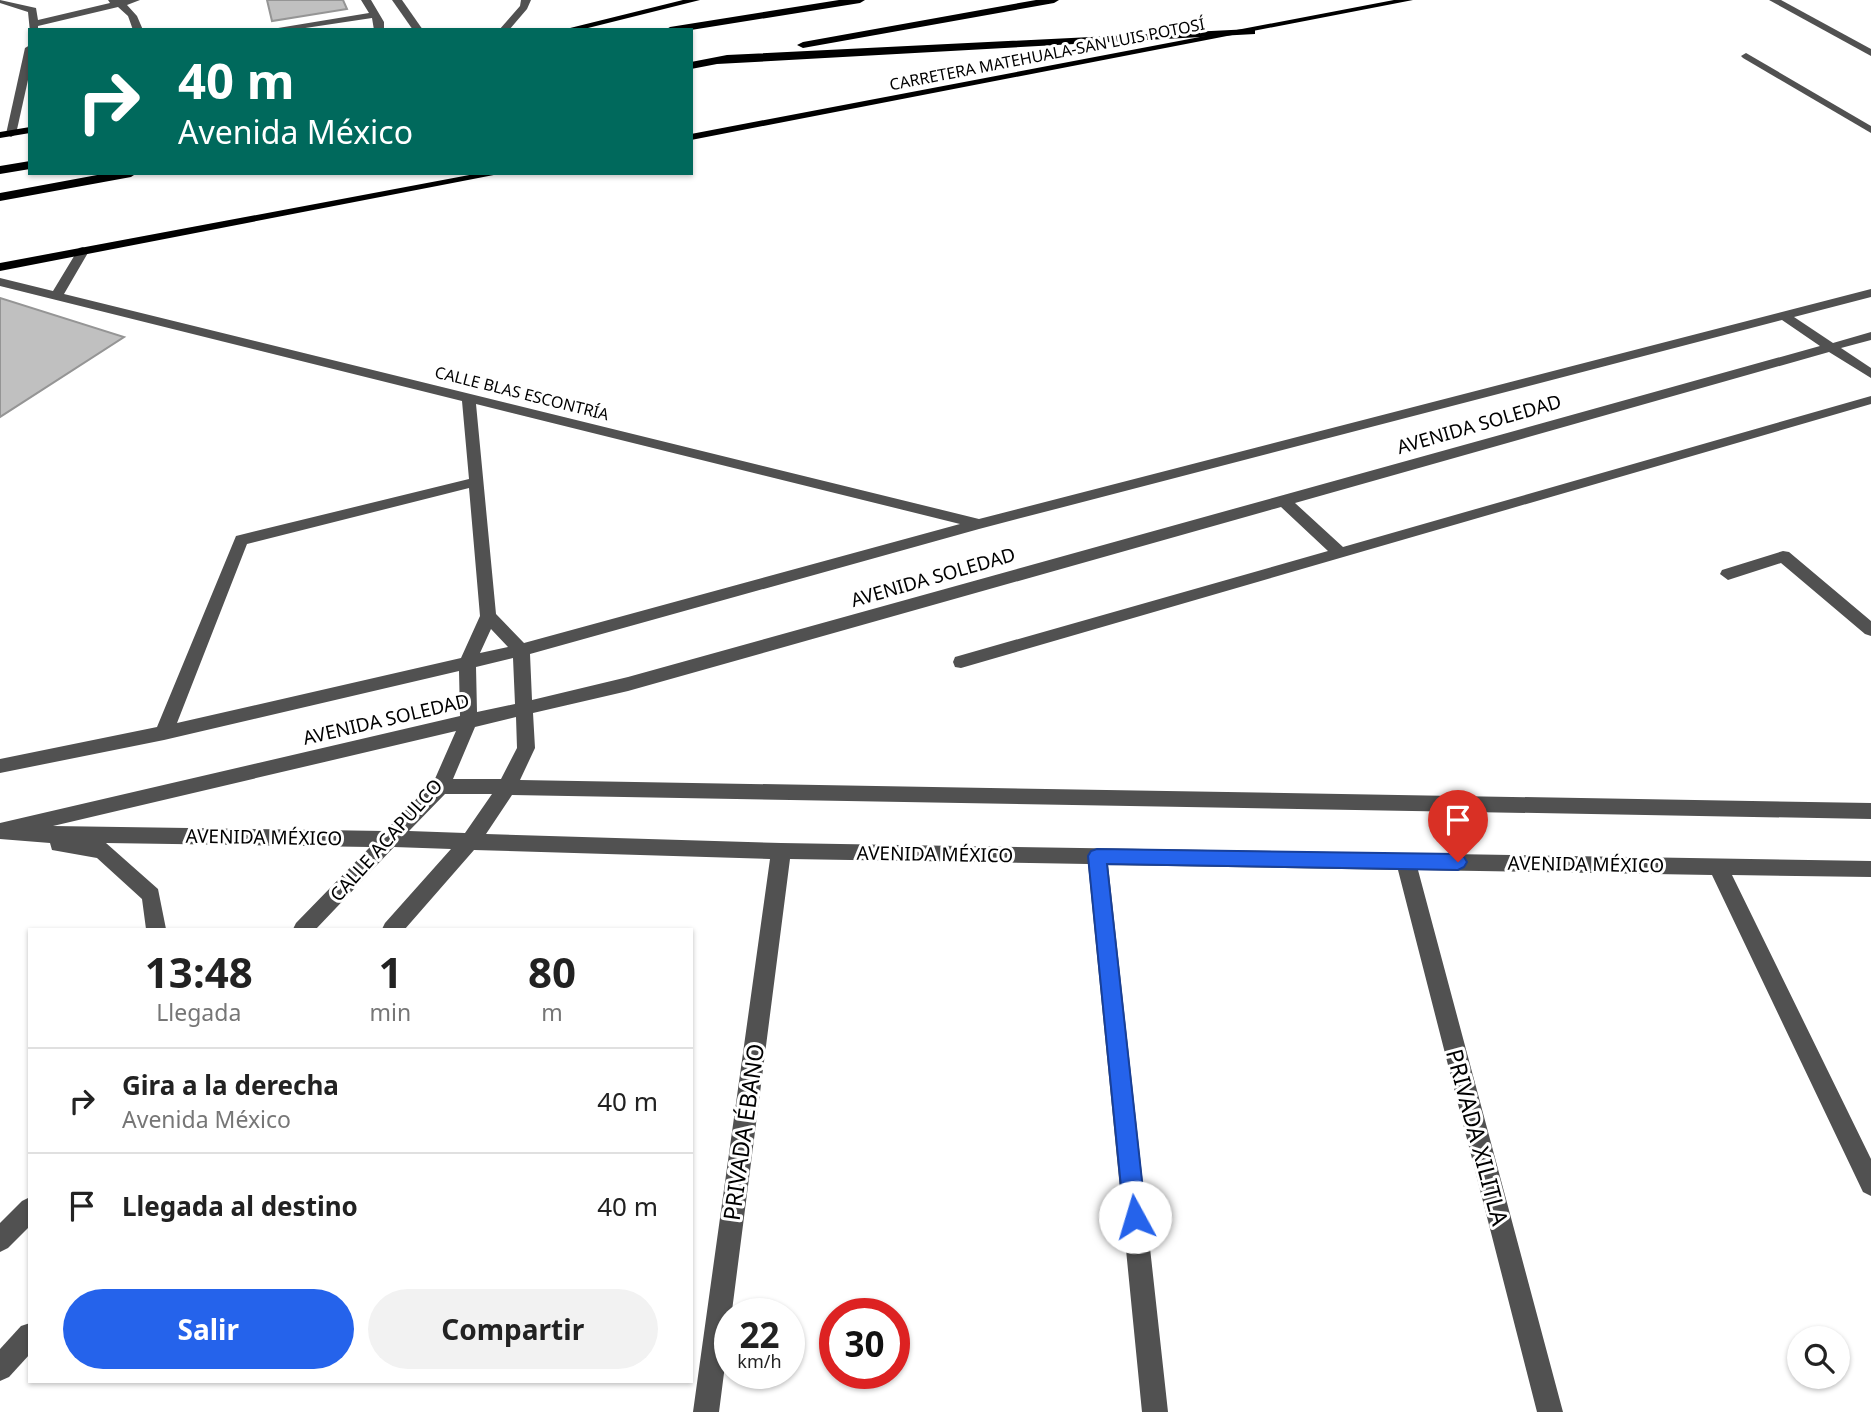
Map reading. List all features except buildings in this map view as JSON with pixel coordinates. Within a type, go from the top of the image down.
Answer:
[{"type":"highway","points":[[683,28],[860,0]]},
{"type":"highway","points":[[693,37],[877,0]]},
{"type":"highway","points":[[693,66],[1054,0]]},
{"type":"highway","points":[[715,61],[1251,32]]},
{"type":"highway","points":[[0,170],[28,165]]},
{"type":"highway","points":[[0,197],[120,175]]},
{"type":"main road","points":[[576,28],[695,0]]},
{"type":"main road","name":"CARRETERA MATEHUALA-SAN LUIS POTOSÍ","points":[[693,137],[1408,0]]},
{"type":"main road","points":[[6,134],[28,130]]},
{"type":"main road","points":[[0,267],[488,175]]},
{"type":"street","points":[[0,0],[33,10],[34,27],[77,18],[135,0]]},
{"type":"street","points":[[109,0],[135,15],[138,28]]},
{"type":"street","points":[[366,0],[379,22],[379,28]]},
{"type":"street","points":[[397,0],[417,28]]},
{"type":"street","points":[[506,28],[524,8],[526,0]]},
{"type":"street","points":[[1774,0],[1871,53]]},
{"type":"street","points":[[285,28],[374,15]]},
{"type":"street","points":[[6,134],[28,55]]},
{"type":"street","points":[[1746,56],[1871,130]]},
{"type":"street","points":[[57,296],[83,251]]},
{"type":"street","name":"CALLE BLAS ESCONTRÍA","points":[[0,282],[979,524]]},
{"type":"street","name":"AVENIDA SOLEDAD","points":[[9,765],[164,733],[521,650],[979,524],[1871,293]]},
{"type":"street","points":[[1784,316],[1871,374]]},
{"type":"street","name":"AVENIDA SOLEDAD","points":[[0,834],[628,684],[1871,336]]},
{"type":"street","points":[[467,663],[488,616],[469,398]]},
{"type":"street","points":[[961,662],[1338,551],[1871,400]]},
{"type":"street","points":[[164,733],[241,540],[476,482]]},
{"type":"street","points":[[1284,501],[1338,551]]},
{"type":"street","points":[[1728,574],[1783,556],[1871,630]]},
{"type":"street","points":[[393,928],[470,841],[507,788],[526,748],[521,650],[488,616]]},
{"type":"street","name":"CALLE ACAPULCO","points":[[304,928],[441,786],[469,721],[467,663]]},
{"type":"street","points":[[441,786],[1871,811]]},
{"type":"street","points":[[0,834],[102,850],[151,895],[156,928]]},
{"type":"street","name":"AVENIDA MÉXICO","points":[[0,834],[392,839],[780,851],[1871,869]]},
{"type":"street","name":"PRIVADA ÉBANO","points":[[706,1412],[780,851]]},
{"type":"street","points":[[1097,856],[1155,1412]]},
{"type":"street","name":"PRIVADA XILITLA","points":[[1406,861],[1550,1412]]},
{"type":"street","points":[[1718,866],[1871,1184]]},
{"type":"street","points":[[0,1240],[28,1211]]},
{"type":"street","points":[[0,1368],[28,1337]]},
{"type":"route","points":[[1135,1217],[1097,856],[1458,862]]}]
